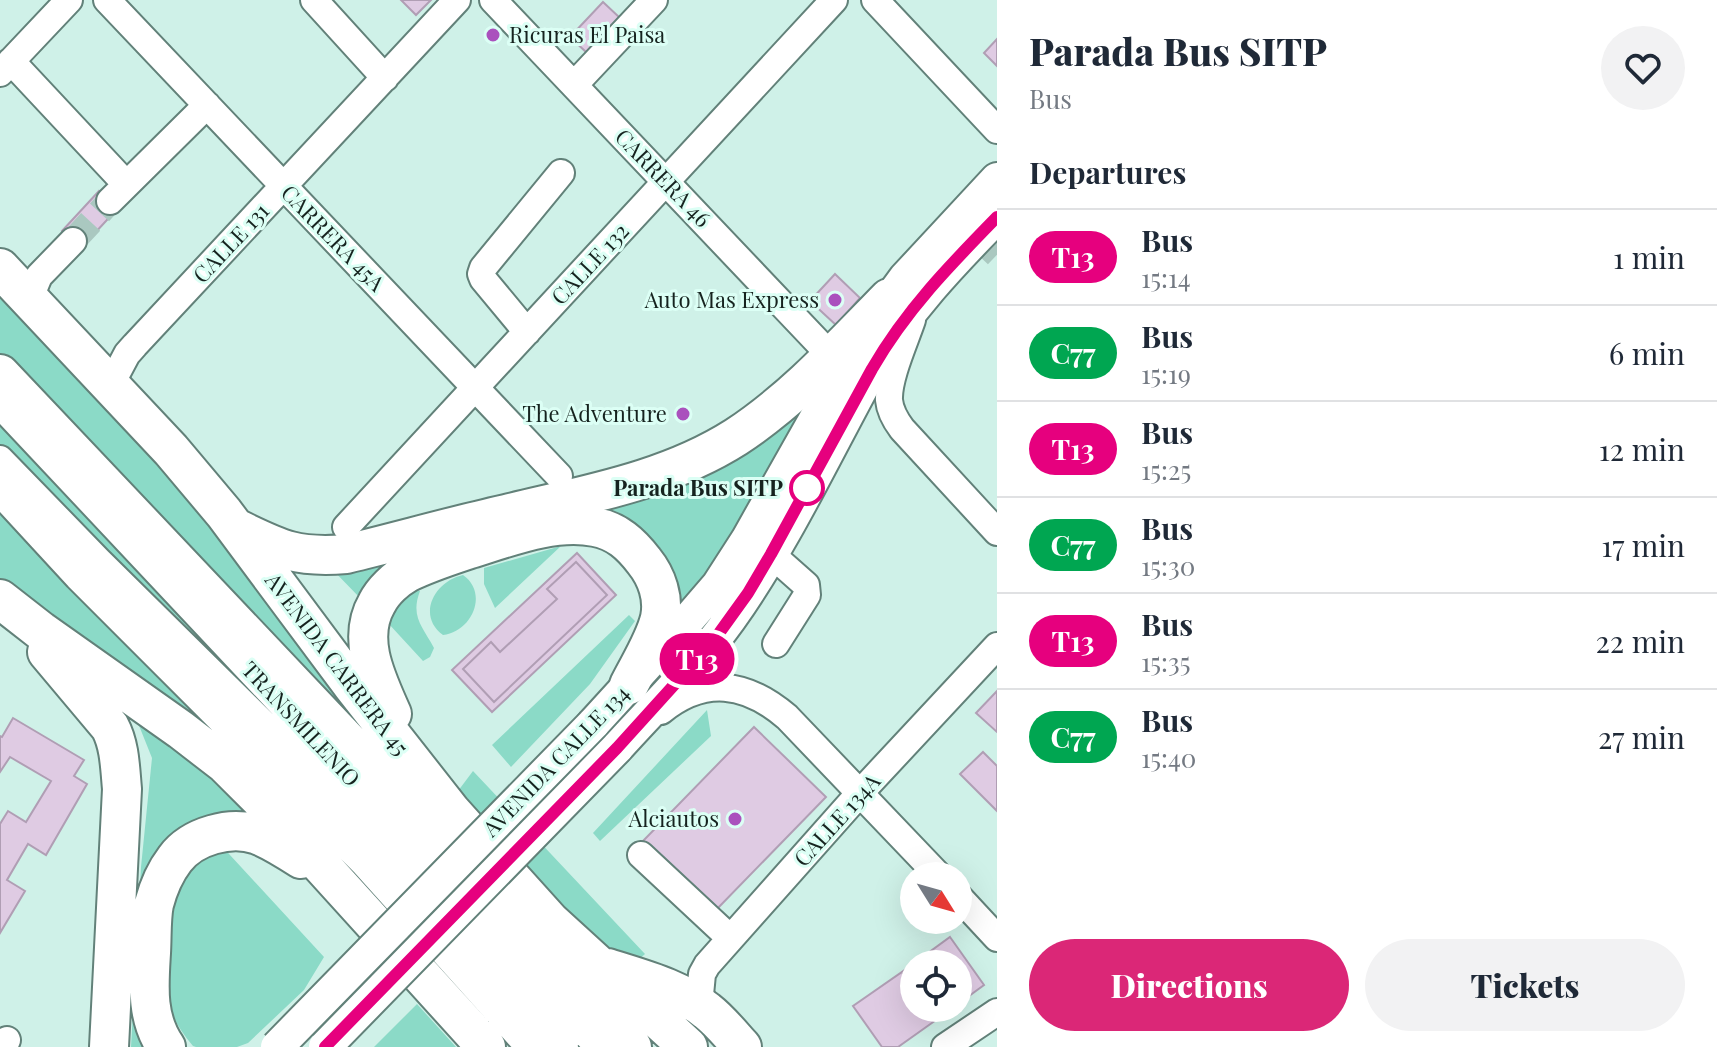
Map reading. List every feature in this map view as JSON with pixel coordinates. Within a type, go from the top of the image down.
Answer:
[{"type":"highway","name":"AVENIDA CARRERA 45","points":[[0,268],[171,450],[234,527],[451,811],[550,921],[688,1047]]},
{"type":"highway","points":[[234,527],[295,553],[321,556],[346,554],[650,477],[735,437],[773,410],[904,299]]},
{"type":"highway","name":"AVENIDA CARRERA 45","points":[[0,374],[376,771],[578,995],[632,1047]]},
{"type":"highway","points":[[0,484],[82,573],[368,859],[537,1047]]},
{"type":"highway","points":[[411,760],[371,665],[370,620],[377,603],[392,584],[405,574],[437,560],[507,537],[556,526],[598,528],[624,539],[648,566],[657,582],[661,599],[660,618],[629,685]]},
{"type":"highway","points":[[3,607],[225,764],[261,799],[486,1047]]},
{"type":"highway","points":[[3,607],[110,727],[119,752],[122,789],[109,1047]]},
{"type":"highway","points":[[166,1047],[158,1036],[148,997],[154,906],[162,881],[175,859],[189,846],[226,832],[256,834],[307,863],[351,898]]},
{"type":"highway","points":[[594,963],[678,993],[714,1017],[742,1047]]},
{"type":"main road","name":"AVENIDA CALLE 134","points":[[325,1047],[617,748],[712,643],[771,554],[888,343],[904,299],[926,254],[997,179]]},
{"type":"main road","name":"AVENIDA CALLE 134","points":[[277,1047],[593,724],[706,600],[747,540],[861,338],[997,217]]},
{"type":"street","points":[[69,0],[6,67],[118,193],[207,105]]},
{"type":"street","name":"CARRERA 45A","points":[[107,0],[559,476]]},
{"type":"street","points":[[314,0],[385,78]]},
{"type":"street","name":"CALLE 131","points":[[110,386],[127,354],[457,0]]},
{"type":"street","name":"CARRERA 46","points":[[493,0],[832,357]]},
{"type":"street","points":[[574,85],[654,0]]},
{"type":"street","name":"CALLE 132","points":[[346,527],[834,0]]},
{"type":"street","points":[[875,0],[997,130]]},
{"type":"street","points":[[527,332],[481,274],[561,173]]},
{"type":"street","points":[[29,300],[39,276],[73,241]]},
{"type":"street","points":[[904,299],[897,364],[889,401],[893,416],[997,532]]},
{"type":"street","name":"TRANSMILENIO","points":[[0,405],[363,790],[598,1047]]},
{"type":"street","name":"TRANSMILENIO","points":[[0,459],[348,807],[565,1047]]},
{"type":"street","points":[[771,554],[806,585],[807,595],[776,644]]},
{"type":"street","name":"CALLE 134A","points":[[699,1005],[702,974],[707,965],[859,794],[997,646]]},
{"type":"street","points":[[617,748],[672,702],[689,693],[707,688],[750,692],[770,703],[796,726],[925,862]]},
{"type":"street","points":[[641,855],[730,938]]},
{"type":"street","points":[[972,911],[997,938]]},
{"type":"street","points":[[945,1047],[997,1012]]},
{"type":"green space","points":[[0,284],[219,523],[439,810],[0,355]]},
{"type":"green space","points":[[814,396],[749,518],[680,612],[670,568],[652,540],[627,524],[566,509]]},
{"type":"green space","points":[[0,415],[383,823],[0,448]]},
{"type":"green space","points":[[0,506],[210,725],[201,735],[65,634],[0,580]]},
{"type":"green space","points":[[561,546],[495,608],[484,584],[484,568]]},
{"type":"green space","points":[[388,552],[397,566],[362,600],[329,566]]},
{"type":"green space","points":[[463,575],[475,592],[474,611],[462,627],[443,635],[431,618],[432,600],[444,584]]},
{"type":"green space","points":[[413,590],[420,591],[417,615],[434,648],[430,657],[423,661],[388,623],[398,604]]},
{"type":"green space","points":[[629,615],[635,621],[590,684],[511,767],[492,745]]},
{"type":"green space","points":[[707,710],[711,736],[600,841],[593,833]]},
{"type":"green space","points":[[134,713],[191,754],[255,817],[186,828],[147,1047],[131,1047],[141,867],[152,758]]},
{"type":"green space","points":[[473,771],[645,954],[630,967],[591,945],[458,791]]},
{"type":"green space","points":[[218,842],[324,957],[304,990],[248,1043],[237,1047],[196,1047],[181,1030],[167,1000],[164,954],[176,885],[191,863]]},
{"type":"green space","points":[[417,1004],[456,1047],[374,1047]]},
{"type":"building","points":[[401,0],[431,0],[416,15]]},
{"type":"building","points":[[603,2],[620,18],[586,52],[570,37]]},
{"type":"building","points":[[997,39],[997,66],[984,53]]},
{"type":"building","points":[[99,191],[118,208],[81,248],[62,231]]},
{"type":"building","name":"Auto Mas Express","points":[[835,274],[860,298],[836,325],[810,301]]},
{"type":"building","points":[[577,553],[616,595],[492,712],[452,670]],"holes":[[[576,562],[607,595],[494,702],[463,669],[491,642],[500,652],[557,599],[547,589]]]},
{"type":"building","points":[[576,562],[607,595],[494,702],[463,669],[491,642],[500,652],[557,599],[547,589]]},
{"type":"building","points":[[997,691],[997,732],[976,713]]},
{"type":"building","points":[[13,718],[84,760],[74,776],[87,784],[46,855],[28,844],[7,880],[25,891],[0,933],[0,824],[8,811],[26,822],[51,781],[10,757],[0,772],[0,736]]},
{"type":"building","name":"Alciautos","points":[[754,727],[826,797],[715,911],[643,841]]},
{"type":"building","points":[[983,752],[997,766],[997,811],[960,774]]},
{"type":"building","points":[[950,937],[959,950],[932,950]]},
{"type":"building","points":[[972,968],[984,985],[972,994]]},
{"type":"building","points":[[900,973],[900,1022],[933,1022],[898,1047],[882,1047],[853,1006]]},
{"type":"tunnel","points":[[73,241],[110,201]]},
{"type":"tunnel","points":[[978,237],[997,255]]},
{"type":"bus line","name":"T13","points":[[325,1047],[617,748],[712,643],[771,554],[888,343],[931,286],[997,217]]},
{"type":"place","name":"Ricuras El Paisa","points":[[493,35]]},
{"type":"place","name":"Auto Mas Express","points":[[835,300]]},
{"type":"place","name":"The Adventure","points":[[683,414]]},
{"type":"place","name":"Parada Bus SITP","points":[[807,488]]},
{"type":"place","name":"Alciautos","points":[[735,819]]}]
